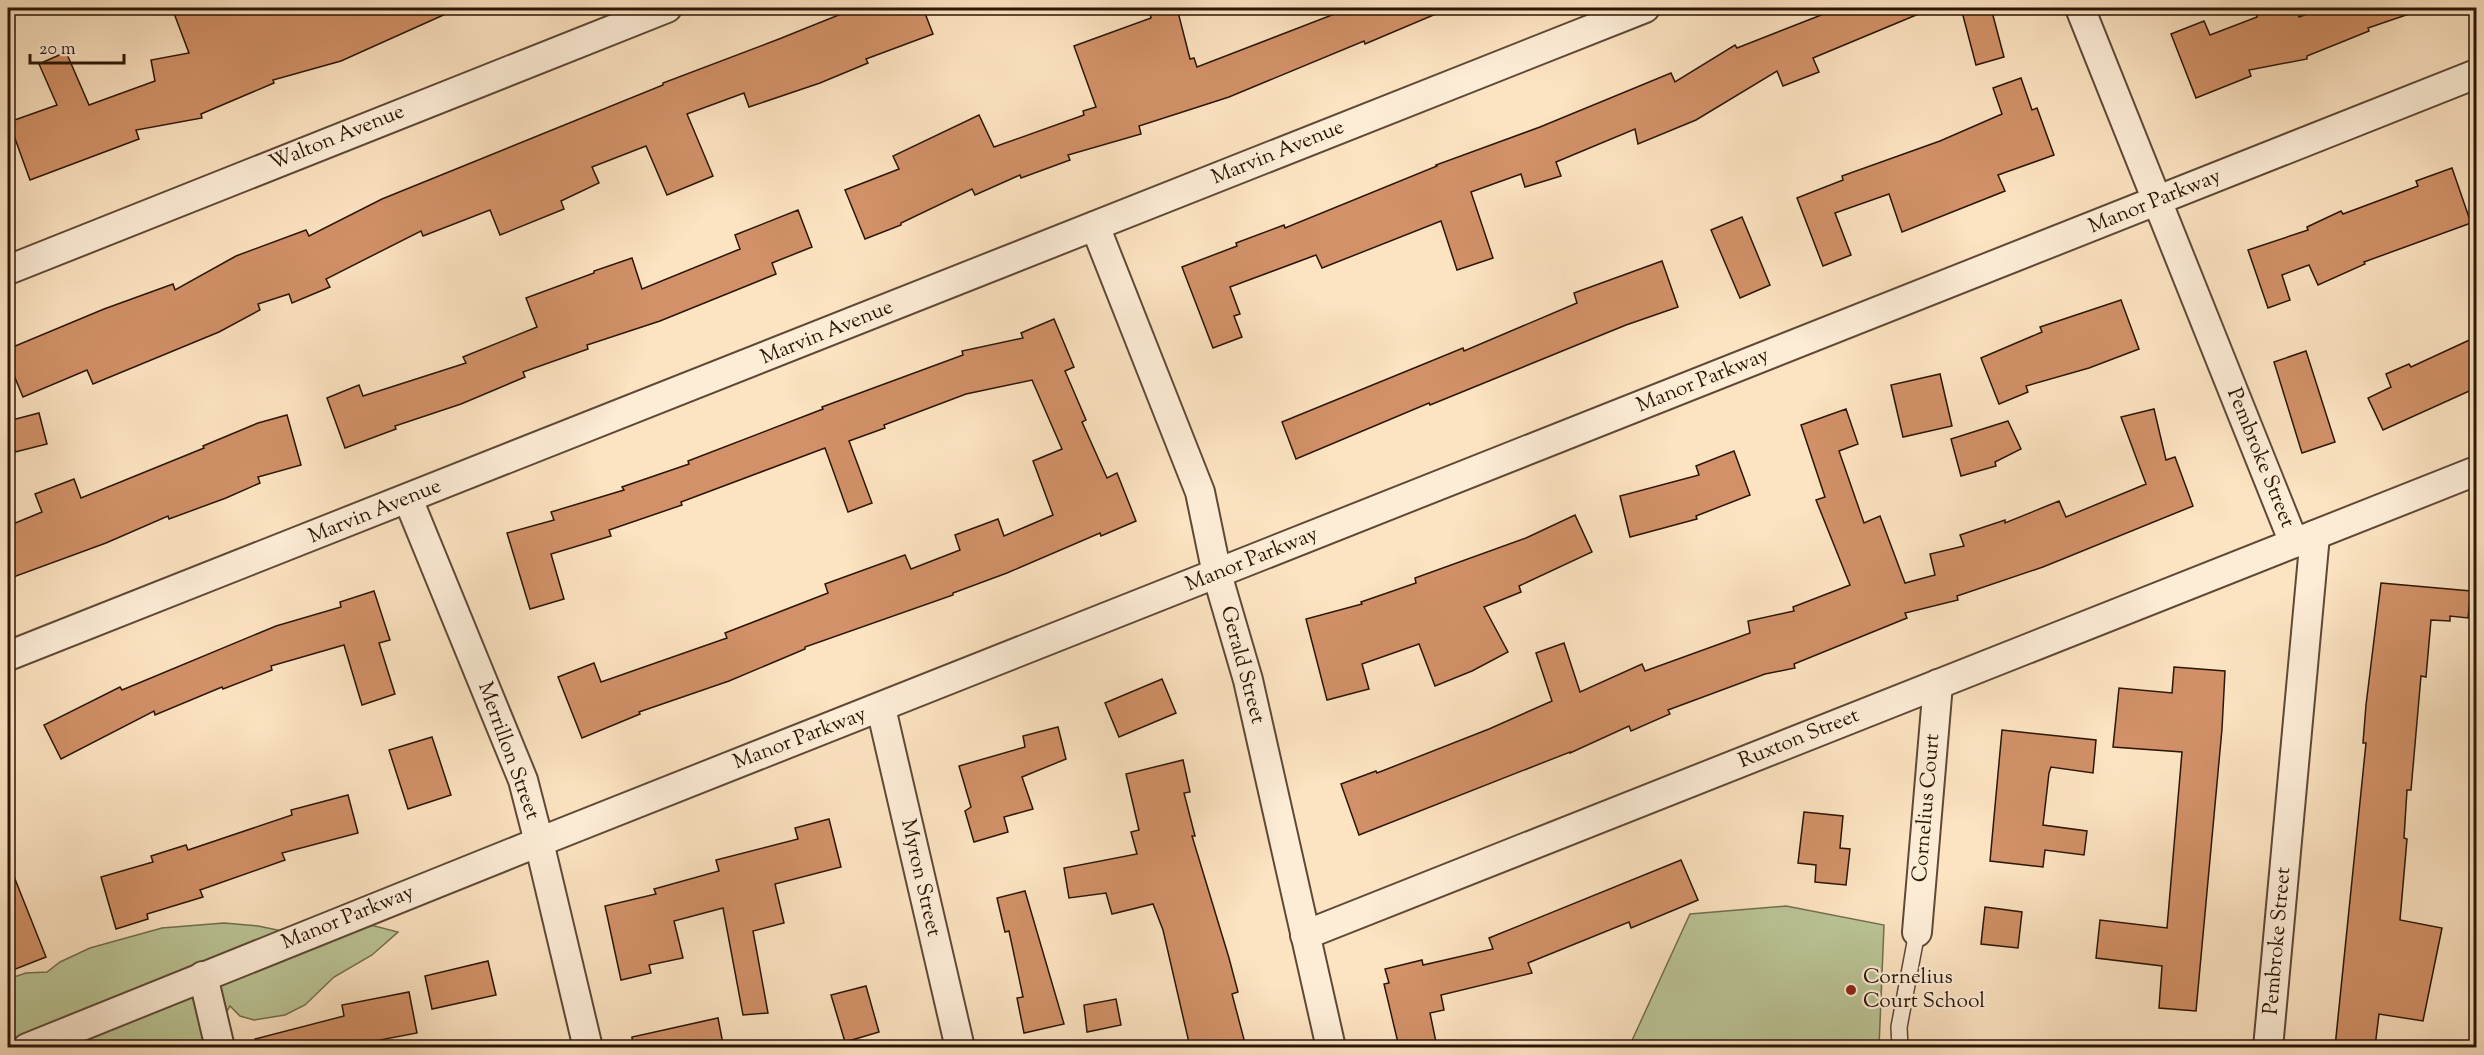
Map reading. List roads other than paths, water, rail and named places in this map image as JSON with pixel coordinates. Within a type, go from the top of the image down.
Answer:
[{"type":"street","name":"Walton Avenue","points":[[8,270],[668,8]]},
{"type":"street","name":"Marvin Avenue","points":[[8,656],[1645,8]]},
{"type":"street","name":"Pembroke Street","points":[[2080,8],[2157,201],[2304,539],[2268,1047]]},
{"type":"street","name":"Manor Parkway","points":[[27,1047],[2476,74]]},
{"type":"street","name":"Gerald Street","points":[[1095,226],[1200,492],[1217,574],[1248,680],[1331,1047]]},
{"type":"street","name":"Ruxton Street","points":[[1305,935],[2476,471]]},
{"type":"street","name":"Merrillon Street","points":[[408,499],[522,780],[588,1047]]},
{"type":"street","name":"Cornelius Court","points":[[1917,932],[1938,684]]},
{"type":"street","name":"Myron Street","points":[[881,708],[960,1047]]},
{"type":"street","points":[[203,976],[220,1047]]},
{"type":"lane","points":[[1900,1047],[1899,1027],[1917,932]]},
{"type":"place","name":"Cornelius Court School","points":[[1851,990]]}]
